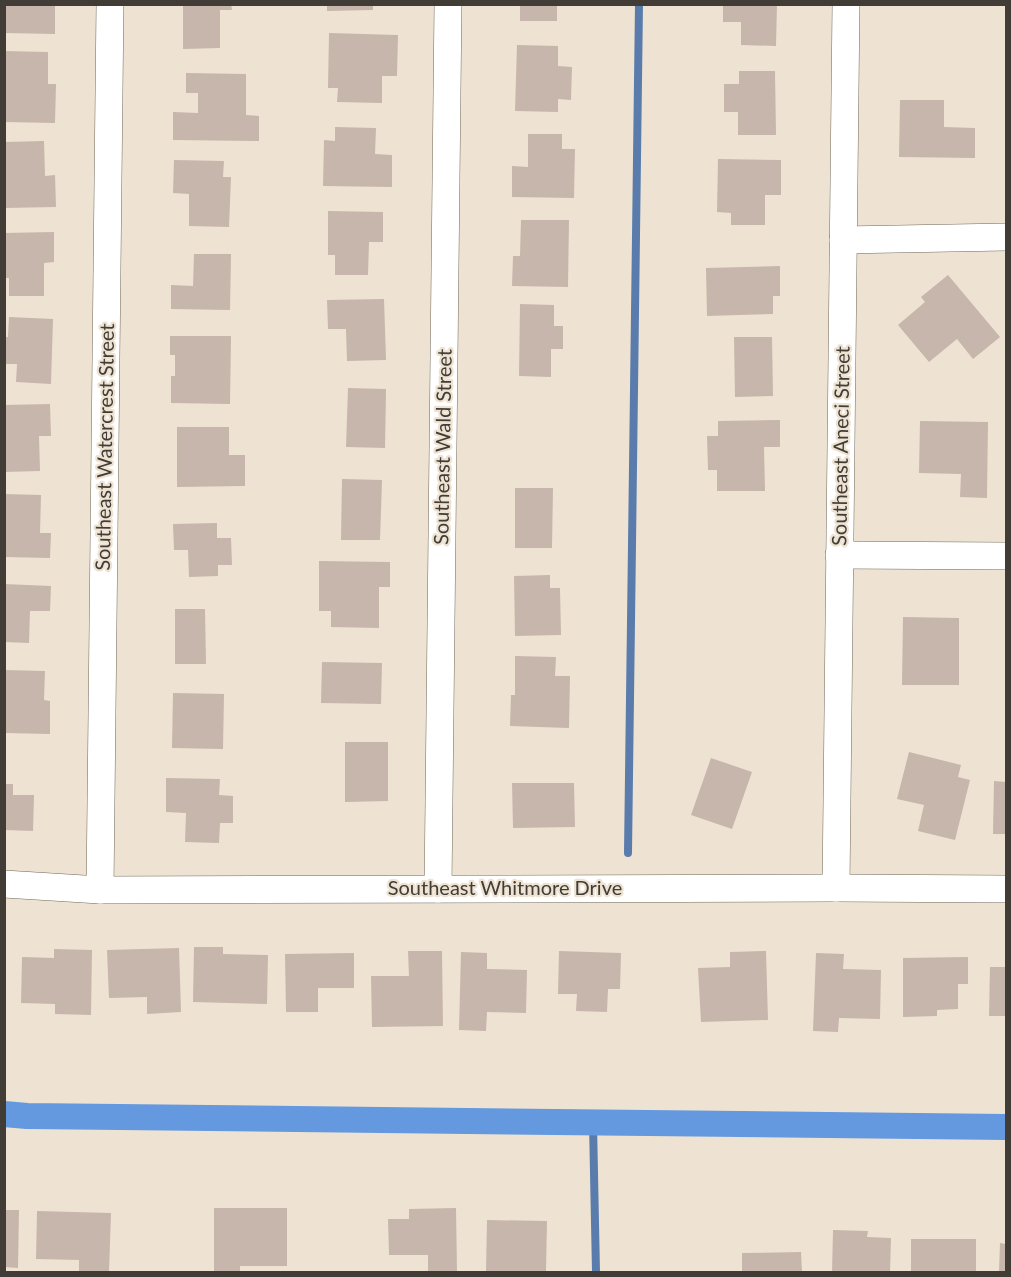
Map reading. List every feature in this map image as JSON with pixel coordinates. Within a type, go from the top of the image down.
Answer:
[{"type":"street","name":"Southeast Watercrest Street","points":[[100,890],[110,4]]},
{"type":"street","name":"Southeast Wald Street","points":[[438,889],[448,4]]},
{"type":"street","name":"Southeast Aneci Street","points":[[836,888],[846,4]]},
{"type":"street","points":[[843,240],[1006,237]]},
{"type":"street","points":[[839,555],[1006,556]]},
{"type":"street","name":"Southeast Whitmore Drive","points":[[4,884],[100,890],[1006,889]]},
{"type":"building","points":[[4,4],[55,5],[55,34],[4,33]]},
{"type":"building","points":[[183,4],[231,4],[232,10],[220,10],[220,48],[183,49]]},
{"type":"building","points":[[327,4],[373,4],[373,10],[327,11]]},
{"type":"building","points":[[520,4],[557,4],[557,21],[520,21]]},
{"type":"building","points":[[723,4],[777,4],[776,46],[741,45],[741,22],[723,22]]},
{"type":"building","points":[[329,33],[398,35],[397,76],[382,76],[382,103],[337,102],[338,88],[328,88]]},
{"type":"building","points":[[517,45],[558,46],[558,66],[572,67],[571,100],[558,99],[558,112],[515,111]]},
{"type":"building","points":[[4,51],[48,52],[48,84],[56,84],[55,123],[4,122]]},
{"type":"building","points":[[739,71],[775,71],[776,135],[738,135],[738,112],[724,112],[724,84],[739,84]]},
{"type":"building","points":[[186,73],[246,74],[246,115],[259,116],[259,141],[173,140],[173,112],[198,113],[198,93],[186,93]]},
{"type":"building","points":[[900,100],[944,100],[944,127],[975,128],[975,158],[899,157]]},
{"type":"building","points":[[335,127],[376,128],[375,154],[392,155],[392,187],[323,186],[324,140],[335,141]]},
{"type":"building","points":[[528,134],[562,134],[562,149],[575,149],[574,198],[512,197],[512,166],[528,167]]},
{"type":"building","points":[[44,141],[45,176],[55,175],[56,207],[4,208],[4,142]]},
{"type":"building","points":[[718,159],[781,160],[781,195],[765,195],[765,225],[731,225],[731,213],[717,212]]},
{"type":"building","points":[[174,160],[224,161],[223,177],[231,177],[229,227],[189,226],[189,194],[173,193]]},
{"type":"building","points":[[328,211],[383,212],[383,242],[369,242],[368,275],[335,275],[335,255],[328,255]]},
{"type":"building","points":[[521,220],[569,220],[568,287],[512,286],[513,256],[520,256]]},
{"type":"building","points":[[54,232],[54,262],[44,263],[44,296],[9,296],[9,278],[4,278],[4,233]]},
{"type":"building","points":[[194,254],[231,254],[230,310],[171,309],[171,285],[193,286]]},
{"type":"building","points":[[780,266],[780,296],[773,296],[773,314],[707,316],[706,268]]},
{"type":"building","points":[[948,275],[1000,337],[973,359],[957,339],[929,362],[898,325],[925,302],[921,297]]},
{"type":"building","points":[[384,299],[386,360],[347,361],[346,329],[328,329],[327,300]]},
{"type":"building","points":[[520,304],[554,305],[554,326],[563,326],[563,349],[551,349],[551,377],[519,376]]},
{"type":"building","points":[[9,317],[53,319],[51,384],[16,382],[17,364],[4,364]]},
{"type":"building","points":[[170,336],[231,336],[230,404],[171,403],[171,376],[175,376],[175,355],[170,355]]},
{"type":"building","points":[[734,337],[772,337],[773,396],[735,397]]},
{"type":"building","points":[[348,388],[386,389],[385,448],[346,447]]},
{"type":"building","points":[[50,404],[51,436],[39,436],[40,471],[4,472],[4,405]]},
{"type":"building","points":[[780,420],[780,447],[764,447],[765,491],[717,491],[717,470],[708,470],[707,436],[718,436],[718,421]]},
{"type":"building","points":[[920,421],[988,422],[987,498],[960,497],[961,474],[919,473]]},
{"type":"building","points":[[177,427],[229,427],[229,455],[245,455],[245,486],[177,487]]},
{"type":"building","points":[[342,479],[382,480],[380,540],[341,540]]},
{"type":"building","points":[[515,488],[553,488],[552,548],[515,548]]},
{"type":"building","points":[[4,494],[41,495],[40,533],[51,533],[50,558],[4,557]]},
{"type":"building","points":[[217,523],[217,538],[231,538],[232,565],[218,565],[218,576],[189,577],[188,550],[174,550],[173,524]]},
{"type":"building","points":[[319,561],[390,562],[390,587],[379,587],[379,628],[331,627],[331,611],[319,611]]},
{"type":"building","points":[[550,575],[550,588],[560,588],[561,635],[515,636],[514,576]]},
{"type":"building","points":[[4,584],[51,586],[50,611],[30,611],[29,643],[4,642]]},
{"type":"building","points":[[175,609],[205,609],[206,664],[175,664]]},
{"type":"building","points":[[903,617],[959,618],[959,685],[902,685]]},
{"type":"building","points":[[515,656],[556,657],[555,676],[570,676],[569,728],[510,726],[511,695],[515,695]]},
{"type":"building","points":[[322,662],[382,663],[381,704],[321,703]]},
{"type":"building","points":[[4,670],[45,671],[44,700],[50,701],[50,734],[4,733]]},
{"type":"building","points":[[173,693],[224,694],[223,749],[172,748]]},
{"type":"building","points":[[345,742],[388,742],[388,801],[345,802]]},
{"type":"building","points":[[909,752],[961,765],[958,777],[970,780],[955,840],[918,831],[924,805],[897,799]]},
{"type":"building","points":[[711,758],[752,772],[732,829],[691,815]]},
{"type":"building","points":[[166,778],[220,779],[219,795],[233,796],[233,823],[220,823],[219,843],[185,842],[186,813],[166,812]]},
{"type":"building","points":[[994,781],[1006,782],[1006,834],[993,834]]},
{"type":"building","points":[[512,783],[574,783],[575,827],[513,828]]},
{"type":"building","points":[[4,784],[13,784],[13,795],[34,795],[33,831],[4,830]]},
{"type":"building","points":[[194,947],[223,947],[223,954],[268,955],[267,1004],[193,1002]]},
{"type":"building","points":[[179,948],[181,1012],[147,1014],[147,997],[109,998],[107,950]]},
{"type":"building","points":[[54,949],[92,950],[91,1015],[55,1014],[55,1004],[21,1003],[22,957],[54,958]]},
{"type":"building","points":[[408,951],[442,951],[443,1026],[372,1027],[371,976],[409,976]]},
{"type":"building","points":[[559,951],[621,953],[620,989],[608,989],[607,1012],[576,1011],[577,994],[558,994]]},
{"type":"building","points":[[766,951],[768,1020],[701,1022],[698,968],[730,967],[730,952]]},
{"type":"building","points":[[461,952],[487,953],[487,969],[527,970],[526,1013],[487,1012],[486,1031],[459,1030]]},
{"type":"building","points":[[354,953],[354,988],[318,988],[318,1012],[286,1012],[285,954]]},
{"type":"building","points":[[816,953],[844,954],[843,969],[881,970],[880,1019],[839,1018],[838,1032],[813,1031]]},
{"type":"building","points":[[968,957],[968,984],[958,984],[958,1009],[937,1010],[937,1016],[903,1017],[903,958]]},
{"type":"building","points":[[990,967],[1006,967],[1006,1016],[989,1016]]},
{"type":"building","points":[[214,1208],[287,1208],[287,1266],[240,1266],[240,1272],[214,1272]]},
{"type":"building","points":[[456,1208],[457,1272],[428,1272],[428,1255],[389,1255],[388,1219],[409,1219],[409,1209]]},
{"type":"building","points":[[4,1210],[19,1210],[18,1268],[4,1267]]},
{"type":"building","points":[[37,1211],[111,1213],[109,1272],[79,1272],[79,1260],[36,1259]]},
{"type":"building","points":[[487,1220],[547,1221],[546,1272],[486,1272]]},
{"type":"building","points":[[833,1230],[868,1231],[867,1237],[891,1238],[890,1272],[832,1272]]},
{"type":"building","points":[[911,1239],[976,1239],[976,1272],[911,1272]]},
{"type":"building","points":[[1000,1243],[1006,1244],[1006,1272],[999,1272]]},
{"type":"building","points":[[801,1252],[802,1272],[742,1272],[742,1253]]},
{"type":"waterway","points":[[628,853],[639,4]]},
{"type":"waterway","points":[[4,1114],[1006,1127]]},
{"type":"waterway","points":[[593,1123],[596,1272]]}]
